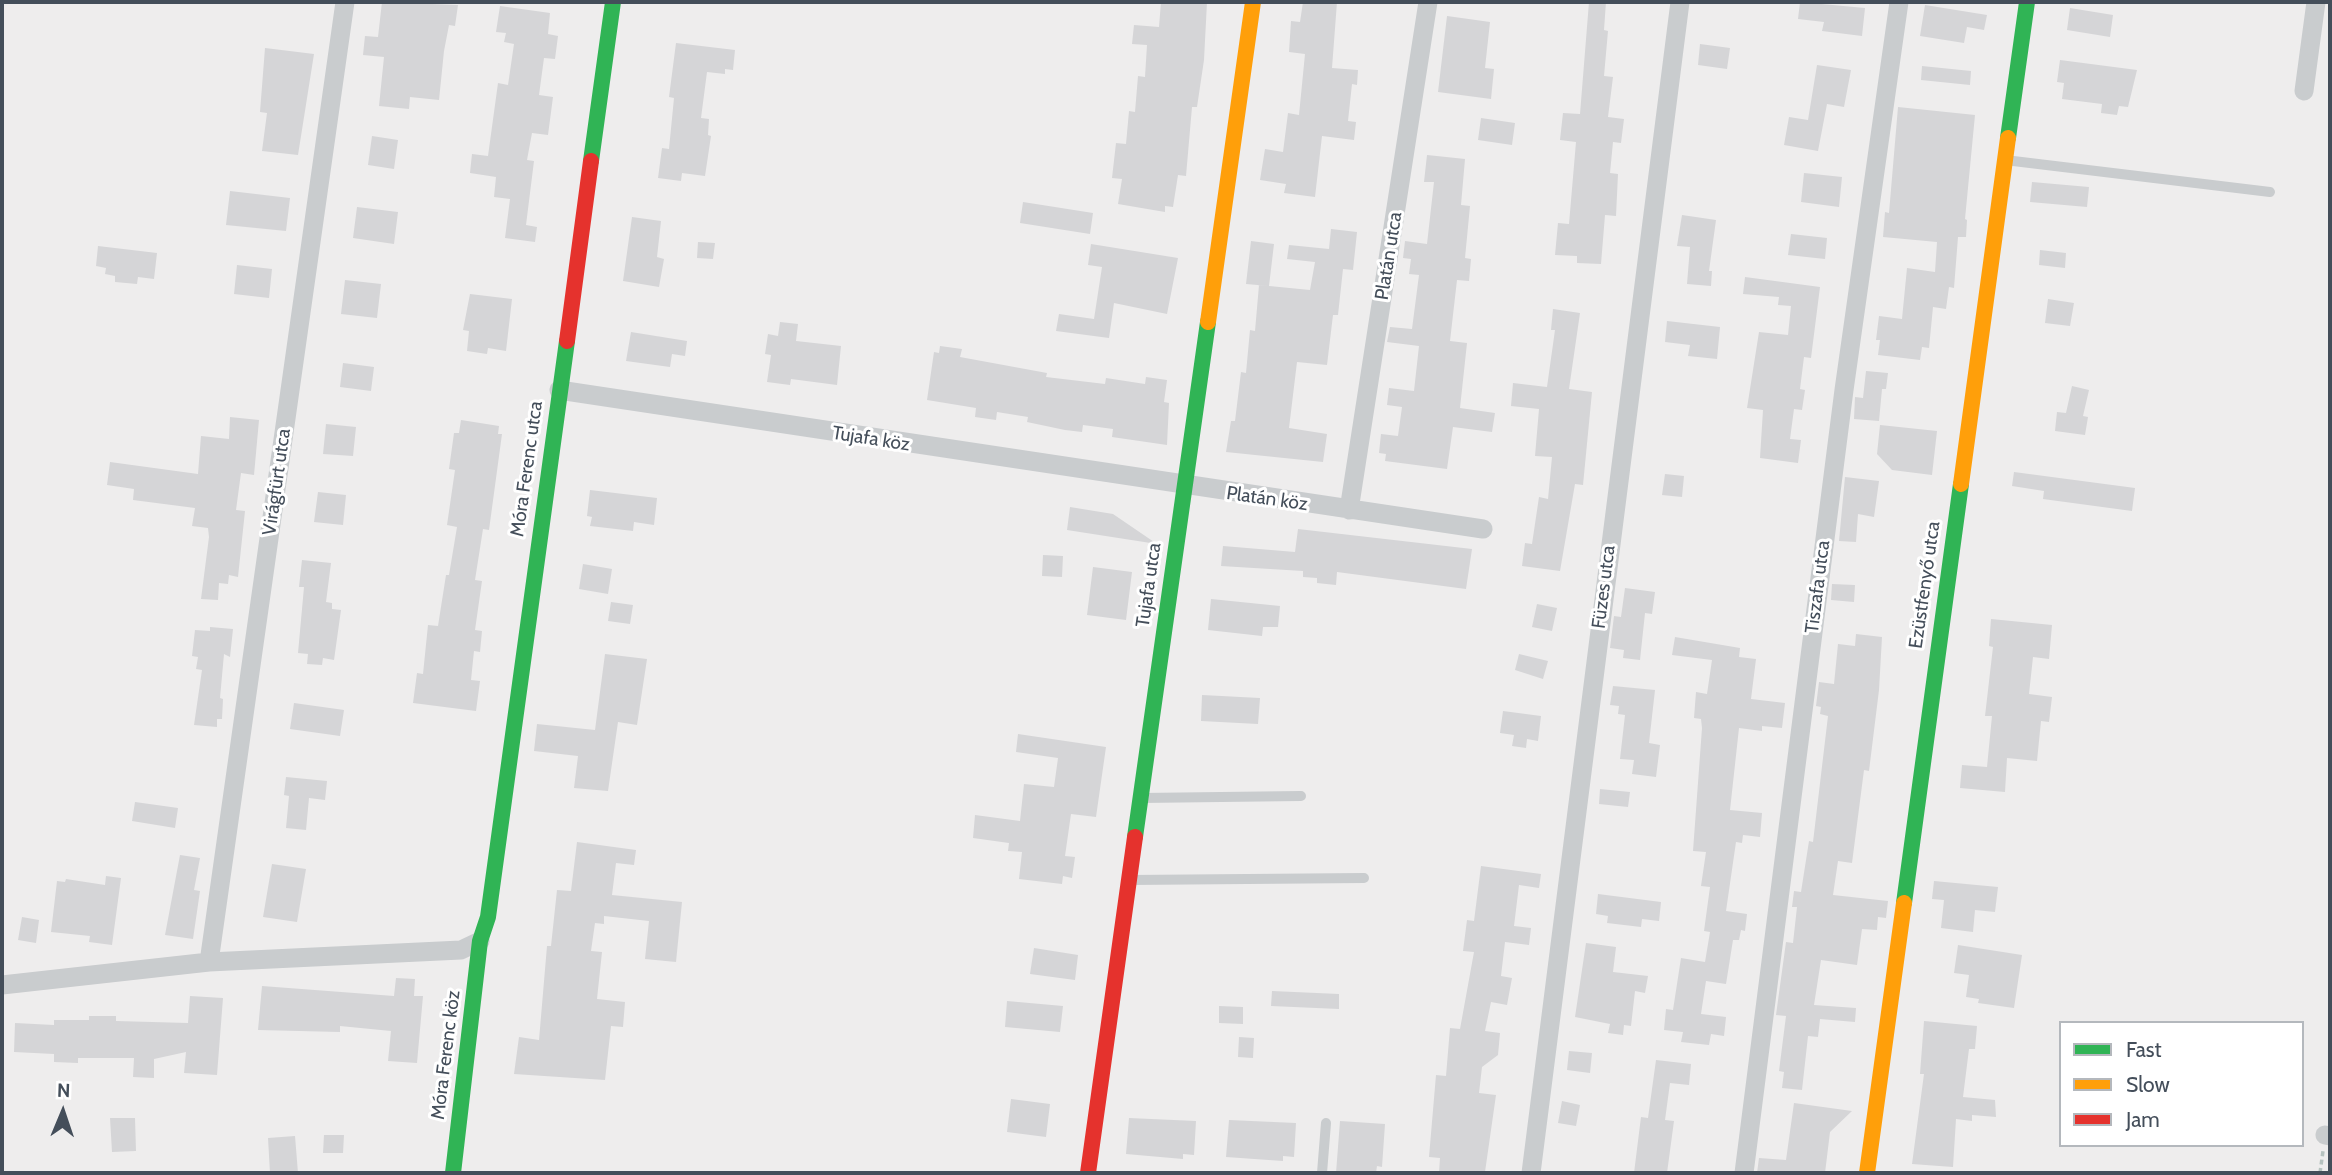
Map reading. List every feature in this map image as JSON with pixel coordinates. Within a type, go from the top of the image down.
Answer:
[{"type":"street","name":"Virágfürt utca","points":[[209,962],[345,2]]},
{"type":"street","name":"Móra Ferenc utca","points":[[480,941],[488,917],[613,2]]},
{"type":"street","name":"Tujafa utca","points":[[1088,1173],[1253,2]]},
{"type":"street","name":"Platán utca","points":[[1349,510],[1428,2]]},
{"type":"street","name":"Füzes utca","points":[[1531,1173],[1680,2]]},
{"type":"street","name":"Tiszafa utca","points":[[1744,1173],[1841,415],[1899,2]]},
{"type":"street","name":"Ezüstfenyő utca","points":[[1867,1173],[2027,2]]},
{"type":"street","points":[[2304,91],[2316,2]]},
{"type":"street","name":"Tujafa köz","points":[[559,390],[1184,487]]},
{"type":"street","name":"Platán köz","points":[[1184,487],[1483,529]]},
{"type":"street","points":[[2,985],[209,962],[461,950],[480,941]]},
{"type":"street","name":"Móra Ferenc köz","points":[[453,1173],[480,941]]},
{"type":"lane","points":[[2005,160],[2270,192]]},
{"type":"lane","points":[[1141,797],[1301,796]]},
{"type":"lane","points":[[1129,880],[1364,878]]},
{"type":"lane","points":[[1322,1173],[1326,1123]]},
{"type":"building","points":[[382,2],[458,5],[455,26],[449,25],[439,100],[410,97],[409,109],[379,106],[384,57],[363,55],[365,36],[378,37]]},
{"type":"building","points":[[1161,2],[1207,2],[1204,60],[1197,107],[1192,107],[1186,176],[1178,175],[1173,207],[1165,206],[1165,212],[1118,204],[1122,179],[1112,178],[1116,143],[1126,144],[1129,111],[1135,112],[1138,76],[1145,77],[1147,45],[1132,44],[1134,25],[1159,27]]},
{"type":"building","points":[[1303,2],[1337,2],[1332,68],[1358,70],[1357,85],[1352,84],[1348,121],[1356,122],[1354,140],[1322,136],[1315,197],[1284,193],[1286,184],[1260,180],[1265,149],[1283,152],[1288,113],[1299,115],[1305,54],[1289,52],[1291,21],[1300,22]]},
{"type":"building","points":[[1589,2],[1606,2],[1604,30],[1608,31],[1604,76],[1613,77],[1608,117],[1624,119],[1621,143],[1613,142],[1610,173],[1618,174],[1616,216],[1605,215],[1601,264],[1577,263],[1577,256],[1555,255],[1558,223],[1569,224],[1576,142],[1560,140],[1563,113],[1580,114]]},
{"type":"building","points":[[1800,2],[1865,8],[1862,36],[1822,31],[1824,22],[1798,19]]},
{"type":"building","points":[[1925,5],[1987,15],[1984,30],[1967,27],[1964,43],[1920,36]]},
{"type":"building","points":[[500,6],[550,13],[548,34],[558,36],[555,59],[544,58],[539,95],[553,97],[548,135],[532,133],[527,160],[534,161],[526,225],[537,227],[535,242],[505,238],[510,199],[494,197],[496,177],[470,173],[472,154],[488,156],[498,83],[508,85],[514,44],[504,42],[506,33],[496,32]]},
{"type":"building","points":[[2070,8],[2113,15],[2110,37],[2067,30]]},
{"type":"building","points":[[1447,16],[1490,22],[1485,68],[1494,69],[1491,99],[1438,92]]},
{"type":"building","points":[[676,43],[735,50],[733,70],[725,69],[725,74],[707,72],[701,118],[709,119],[708,135],[711,136],[705,176],[682,173],[681,181],[658,178],[662,148],[669,149],[674,98],[669,97]]},
{"type":"building","points":[[1700,44],[1730,48],[1727,69],[1698,65]]},
{"type":"building","points":[[265,48],[314,54],[298,155],[262,151],[267,113],[260,112]]},
{"type":"building","points":[[2060,60],[2137,70],[2128,107],[2119,106],[2117,115],[2101,113],[2102,104],[2062,99],[2064,83],[2057,82]]},
{"type":"building","points":[[1817,65],[1851,70],[1844,107],[1827,104],[1818,151],[1784,145],[1789,117],[1808,120]]},
{"type":"building","points":[[1922,66],[1971,71],[1970,85],[1921,80]]},
{"type":"building","points":[[1898,107],[1975,115],[1965,219],[1966,237],[1958,237],[1954,288],[1949,287],[1946,309],[1933,307],[1929,348],[1922,347],[1920,360],[1878,355],[1880,340],[1876,340],[1879,316],[1902,319],[1907,268],[1935,272],[1937,242],[1883,237],[1885,212],[1889,213]]},
{"type":"building","points":[[1481,118],[1515,123],[1512,145],[1478,140]]},
{"type":"building","points":[[372,136],[398,140],[394,169],[368,165]]},
{"type":"building","points":[[1427,155],[1465,159],[1461,205],[1470,206],[1465,258],[1471,259],[1469,281],[1457,280],[1450,341],[1467,343],[1460,408],[1495,413],[1492,432],[1453,427],[1447,469],[1385,461],[1386,454],[1379,453],[1381,434],[1398,436],[1402,407],[1387,405],[1389,388],[1414,391],[1419,346],[1387,342],[1390,327],[1412,329],[1419,275],[1409,274],[1411,259],[1403,258],[1405,241],[1427,244],[1434,182],[1424,182]]},
{"type":"building","points":[[1804,173],[1842,177],[1839,207],[1801,202]]},
{"type":"building","points":[[2032,182],[2089,187],[2087,207],[2030,202]]},
{"type":"building","points":[[230,191],[290,198],[286,231],[226,225]]},
{"type":"building","points":[[1023,202],[1093,213],[1090,234],[1020,223]]},
{"type":"building","points":[[357,207],[398,212],[394,244],[353,238]]},
{"type":"building","points":[[1682,215],[1716,220],[1709,271],[1712,271],[1711,286],[1687,284],[1690,247],[1677,246]]},
{"type":"building","points":[[632,217],[661,221],[657,257],[664,259],[659,287],[623,281]]},
{"type":"building","points":[[1331,229],[1357,232],[1353,270],[1343,269],[1338,315],[1333,315],[1327,365],[1297,362],[1289,428],[1327,434],[1323,462],[1226,452],[1231,421],[1235,421],[1241,372],[1246,373],[1250,330],[1255,331],[1259,285],[1310,290],[1315,262],[1287,259],[1289,245],[1329,249]]},
{"type":"building","points":[[1791,234],[1827,238],[1825,259],[1788,255]]},
{"type":"building","points":[[1251,241],[1274,244],[1269,286],[1246,284]]},
{"type":"building","points":[[698,242],[715,243],[713,259],[697,258]]},
{"type":"building","points":[[1091,244],[1178,258],[1167,314],[1114,303],[1109,338],[1056,331],[1059,314],[1094,319],[1102,267],[1088,265]]},
{"type":"building","points":[[98,246],[157,253],[154,279],[138,277],[137,284],[115,282],[115,276],[105,274],[106,268],[96,266]]},
{"type":"building","points":[[2040,250],[2066,253],[2065,268],[2039,265]]},
{"type":"building","points":[[237,265],[272,269],[269,298],[234,294]]},
{"type":"building","points":[[1745,277],[1820,287],[1811,358],[1804,357],[1800,389],[1805,390],[1802,410],[1794,409],[1790,439],[1801,440],[1798,463],[1760,458],[1763,410],[1747,408],[1759,332],[1788,335],[1791,306],[1778,305],[1779,297],[1743,294]]},
{"type":"building","points":[[345,280],[381,284],[377,318],[341,314]]},
{"type":"building","points":[[470,294],[512,299],[506,351],[488,348],[487,354],[467,351],[469,331],[463,330]]},
{"type":"building","points":[[2048,299],[2074,303],[2070,326],[2045,323]]},
{"type":"building","points":[[1553,309],[1580,313],[1569,389],[1592,392],[1583,485],[1575,484],[1560,571],[1522,566],[1525,543],[1532,544],[1539,497],[1548,499],[1552,457],[1535,456],[1539,409],[1511,406],[1513,383],[1547,387],[1555,330],[1551,330]]},
{"type":"building","points":[[1667,321],[1720,327],[1717,359],[1688,356],[1690,345],[1665,342]]},
{"type":"building","points":[[780,322],[798,324],[796,341],[841,346],[837,385],[791,379],[790,385],[767,382],[771,355],[765,354],[768,334],[778,336]]},
{"type":"building","points":[[631,332],[687,341],[685,356],[672,354],[670,367],[626,361]]},
{"type":"building","points":[[940,346],[962,349],[960,357],[1047,373],[1046,377],[1105,384],[1106,378],[1145,384],[1146,377],[1167,380],[1164,402],[1169,403],[1167,445],[1112,437],[1113,429],[1083,425],[1082,432],[1065,430],[1027,422],[1028,417],[997,412],[996,420],[975,417],[976,408],[927,400],[934,352],[939,353]]},
{"type":"building","points":[[343,363],[374,367],[371,391],[340,387]]},
{"type":"building","points":[[1866,371],[1888,373],[1886,389],[1882,389],[1879,421],[1854,419],[1855,397],[1863,398]]},
{"type":"building","points":[[2072,386],[2089,390],[2083,416],[2088,417],[2085,435],[2055,431],[2057,412],[2066,413]]},
{"type":"building","points":[[230,417],[259,420],[254,475],[241,473],[236,510],[245,511],[238,577],[229,575],[228,584],[219,583],[218,600],[201,599],[209,537],[208,528],[192,526],[195,508],[133,500],[134,489],[107,485],[110,462],[198,474],[201,436],[229,439]]},
{"type":"building","points":[[461,420],[499,426],[498,434],[502,434],[489,530],[483,529],[475,580],[482,581],[475,630],[482,631],[480,652],[474,651],[471,680],[480,681],[476,711],[413,703],[417,673],[423,674],[428,625],[438,626],[446,575],[449,575],[457,527],[447,525],[455,470],[449,469],[454,433],[459,433]]},
{"type":"building","points":[[326,424],[356,427],[353,456],[323,454]]},
{"type":"building","points":[[1880,425],[1937,431],[1932,475],[1892,470],[1877,454]]},
{"type":"building","points":[[2014,472],[2135,488],[2132,511],[2043,499],[2044,491],[2012,486]]},
{"type":"building","points":[[1665,474],[1684,476],[1682,497],[1662,495]]},
{"type":"building","points":[[1845,477],[1879,481],[1874,517],[1858,514],[1856,542],[1839,541]]},
{"type":"building","points":[[590,490],[657,498],[654,525],[634,522],[633,531],[590,526],[592,517],[587,516]]},
{"type":"building","points":[[318,492],[346,495],[343,525],[314,522]]},
{"type":"building","points":[[1070,507],[1113,514],[1157,544],[1067,530]]},
{"type":"building","points":[[1298,529],[1472,549],[1466,589],[1337,572],[1336,585],[1317,583],[1317,578],[1303,577],[1303,571],[1221,566],[1223,546],[1295,552]]},
{"type":"building","points":[[1043,555],[1063,556],[1062,577],[1042,576]]},
{"type":"building","points":[[302,560],[331,563],[326,602],[332,603],[332,609],[341,610],[334,660],[323,658],[322,665],[307,664],[308,654],[298,653],[304,587],[299,587]]},
{"type":"building","points":[[583,564],[612,569],[608,594],[579,589]]},
{"type":"building","points":[[1093,567],[1132,572],[1126,620],[1087,615]]},
{"type":"building","points":[[1832,584],[1855,585],[1854,602],[1831,600]]},
{"type":"building","points":[[1625,588],[1655,592],[1652,614],[1645,613],[1640,660],[1623,658],[1624,650],[1610,648],[1614,616],[1621,617]]},
{"type":"building","points":[[1211,599],[1280,606],[1278,627],[1263,627],[1262,636],[1208,630]]},
{"type":"building","points":[[611,602],[633,605],[630,624],[608,621]]},
{"type":"building","points":[[1537,604],[1557,608],[1552,631],[1532,627]]},
{"type":"building","points":[[1991,619],[2052,625],[2049,659],[2033,657],[2029,694],[2052,697],[2049,722],[2041,721],[2037,761],[2007,758],[2005,792],[1960,788],[1962,765],[1987,767],[1992,716],[1985,716],[1993,647],[1989,646]]},
{"type":"building","points":[[210,627],[233,629],[230,657],[224,654],[220,698],[223,699],[222,719],[217,719],[217,727],[194,725],[202,670],[196,669],[198,657],[192,656],[195,630],[210,631]]},
{"type":"building","points":[[1856,634],[1882,637],[1879,690],[1869,771],[1864,770],[1852,863],[1838,861],[1833,895],[1888,901],[1886,918],[1878,917],[1877,930],[1862,929],[1857,965],[1821,960],[1814,1005],[1856,1008],[1855,1022],[1820,1019],[1818,1037],[1808,1036],[1802,1090],[1782,1088],[1784,1072],[1779,1071],[1786,1016],[1776,1015],[1786,942],[1793,943],[1797,907],[1792,907],[1794,891],[1801,892],[1809,841],[1813,842],[1828,716],[1820,714],[1821,707],[1816,706],[1819,682],[1834,684],[1838,644],[1855,646]]},
{"type":"building","points":[[1675,637],[1740,648],[1739,657],[1756,659],[1751,699],[1785,703],[1782,728],[1762,726],[1762,731],[1739,728],[1730,810],[1762,813],[1760,837],[1743,835],[1742,843],[1736,842],[1726,911],[1747,914],[1745,931],[1741,930],[1739,940],[1733,940],[1726,984],[1706,981],[1701,1014],[1726,1017],[1724,1036],[1711,1034],[1709,1045],[1681,1042],[1683,1032],[1664,1030],[1666,1009],[1673,1010],[1681,958],[1705,962],[1710,932],[1704,931],[1710,887],[1701,886],[1706,852],[1693,851],[1702,728],[1701,719],[1694,718],[1696,692],[1707,694],[1712,660],[1672,655]]},
{"type":"building","points":[[605,654],[647,659],[637,725],[618,722],[608,791],[574,788],[578,756],[534,751],[537,724],[595,730]]},
{"type":"building","points":[[1519,654],[1548,661],[1543,679],[1515,670]]},
{"type":"building","points":[[1613,686],[1655,690],[1649,743],[1660,745],[1656,777],[1632,774],[1634,760],[1620,759],[1625,715],[1618,714],[1619,706],[1610,705]]},
{"type":"building","points":[[1202,695],[1260,698],[1258,724],[1201,721]]},
{"type":"building","points":[[294,703],[344,710],[340,736],[290,729]]},
{"type":"building","points":[[1503,711],[1541,716],[1538,741],[1527,739],[1526,748],[1512,746],[1514,735],[1500,733]]},
{"type":"building","points":[[1018,734],[1106,747],[1096,817],[1071,814],[1065,856],[1075,857],[1072,878],[1063,876],[1062,884],[1019,879],[1022,852],[1008,851],[1009,843],[973,838],[975,815],[1020,821],[1024,784],[1054,787],[1058,758],[1016,752]]},
{"type":"building","points":[[286,777],[327,781],[325,800],[309,798],[306,830],[286,828],[289,796],[284,795]]},
{"type":"building","points":[[1600,789],[1630,792],[1628,807],[1599,804]]},
{"type":"building","points":[[135,802],[178,808],[175,828],[132,821]]},
{"type":"building","points":[[577,842],[636,850],[634,865],[616,863],[612,895],[682,902],[676,962],[645,959],[649,921],[604,916],[604,924],[595,923],[591,951],[602,952],[597,999],[625,1002],[623,1027],[611,1026],[605,1080],[514,1074],[519,1037],[539,1040],[547,946],[551,946],[557,890],[571,891]]},
{"type":"building","points":[[180,855],[200,858],[194,890],[200,891],[193,939],[165,935]]},
{"type":"building","points":[[272,864],[306,869],[297,922],[263,917]]},
{"type":"building","points":[[1481,866],[1541,874],[1539,888],[1519,885],[1514,926],[1531,928],[1529,945],[1505,942],[1501,976],[1512,978],[1507,1005],[1491,1002],[1485,1031],[1500,1033],[1498,1055],[1482,1067],[1479,1093],[1496,1095],[1485,1172],[1439,1173],[1440,1158],[1429,1157],[1436,1075],[1446,1076],[1450,1028],[1460,1029],[1474,952],[1463,951],[1467,920],[1474,921]]},
{"type":"building","points":[[106,876],[121,878],[112,945],[89,942],[90,936],[51,932],[57,881],[65,882],[66,879],[105,885]]},
{"type":"building","points":[[1934,881],[1998,887],[1995,912],[1975,910],[1973,932],[1941,928],[1944,900],[1932,899]]},
{"type":"building","points":[[1598,894],[1661,902],[1659,921],[1642,919],[1641,927],[1607,923],[1608,916],[1596,914]]},
{"type":"building","points":[[22,917],[39,920],[36,943],[18,940]]},
{"type":"building","points":[[1586,943],[1616,947],[1613,972],[1648,976],[1645,993],[1635,991],[1631,1026],[1624,1025],[1623,1035],[1608,1033],[1610,1024],[1575,1017]]},
{"type":"building","points":[[1958,945],[2022,955],[2014,1008],[1978,1003],[1979,999],[1966,997],[1969,975],[1954,973]]},
{"type":"building","points":[[1034,948],[1078,955],[1075,980],[1030,974]]},
{"type":"building","points":[[396,978],[415,979],[414,996],[423,996],[417,1063],[388,1061],[391,1031],[340,1026],[340,1032],[258,1030],[262,986],[394,996]]},
{"type":"building","points":[[1272,991],[1339,994],[1339,1009],[1271,1006]]},
{"type":"building","points":[[190,996],[223,998],[217,1075],[184,1073],[186,1052],[154,1059],[154,1078],[133,1077],[134,1058],[78,1058],[78,1063],[54,1062],[54,1054],[14,1052],[15,1023],[54,1025],[54,1020],[89,1020],[89,1016],[116,1016],[116,1021],[188,1023]]},
{"type":"building","points":[[1007,1001],[1063,1006],[1060,1032],[1005,1027]]},
{"type":"building","points":[[1219,1006],[1243,1007],[1243,1024],[1219,1023]]},
{"type":"building","points":[[1924,1021],[1977,1026],[1975,1049],[1969,1049],[1963,1097],[1995,1100],[1996,1117],[1972,1115],[1972,1121],[1956,1119],[1953,1167],[1912,1164],[1924,1074],[1920,1074]]},
{"type":"building","points":[[1239,1037],[1254,1038],[1253,1058],[1238,1057]]},
{"type":"building","points":[[1569,1051],[1592,1053],[1590,1073],[1567,1070]]},
{"type":"building","points":[[1656,1060],[1691,1064],[1689,1085],[1670,1083],[1665,1120],[1674,1121],[1667,1173],[1634,1173],[1641,1117],[1648,1118]]},
{"type":"building","points":[[1011,1099],[1050,1104],[1046,1137],[1007,1132]]},
{"type":"building","points":[[1562,1101],[1580,1105],[1576,1126],[1558,1123]]},
{"type":"building","points":[[1794,1103],[1852,1111],[1830,1132],[1825,1173],[1757,1173],[1759,1158],[1786,1160]]},
{"type":"building","points":[[110,1118],[135,1118],[136,1151],[112,1152]]},
{"type":"building","points":[[1129,1118],[1196,1121],[1194,1155],[1183,1154],[1183,1159],[1126,1154]]},
{"type":"building","points":[[1229,1120],[1296,1123],[1294,1157],[1283,1156],[1283,1161],[1226,1157]]},
{"type":"building","points":[[1340,1121],[1385,1124],[1382,1167],[1377,1166],[1376,1173],[1336,1173]]},
{"type":"building","points":[[324,1135],[344,1135],[343,1153],[323,1153]]},
{"type":"building","points":[[295,1136],[298,1173],[270,1173],[268,1138]]},
{"type":"traffic: fast","points":[[591,161],[613,2]]},
{"type":"traffic: fast","points":[[2008,138],[2027,2]]},
{"type":"traffic: fast","points":[[1135,837],[1208,322]]},
{"type":"traffic: fast","points":[[453,1173],[480,941],[488,917],[567,341]]},
{"type":"traffic: fast","points":[[1904,903],[1961,484]]},
{"type":"traffic: slow","points":[[1208,322],[1253,2]]},
{"type":"traffic: slow","points":[[1961,484],[2008,138]]},
{"type":"traffic: slow","points":[[1867,1173],[1904,903]]},
{"type":"traffic: jam","points":[[567,341],[591,161]]},
{"type":"traffic: jam","points":[[1088,1173],[1135,837]]}]
